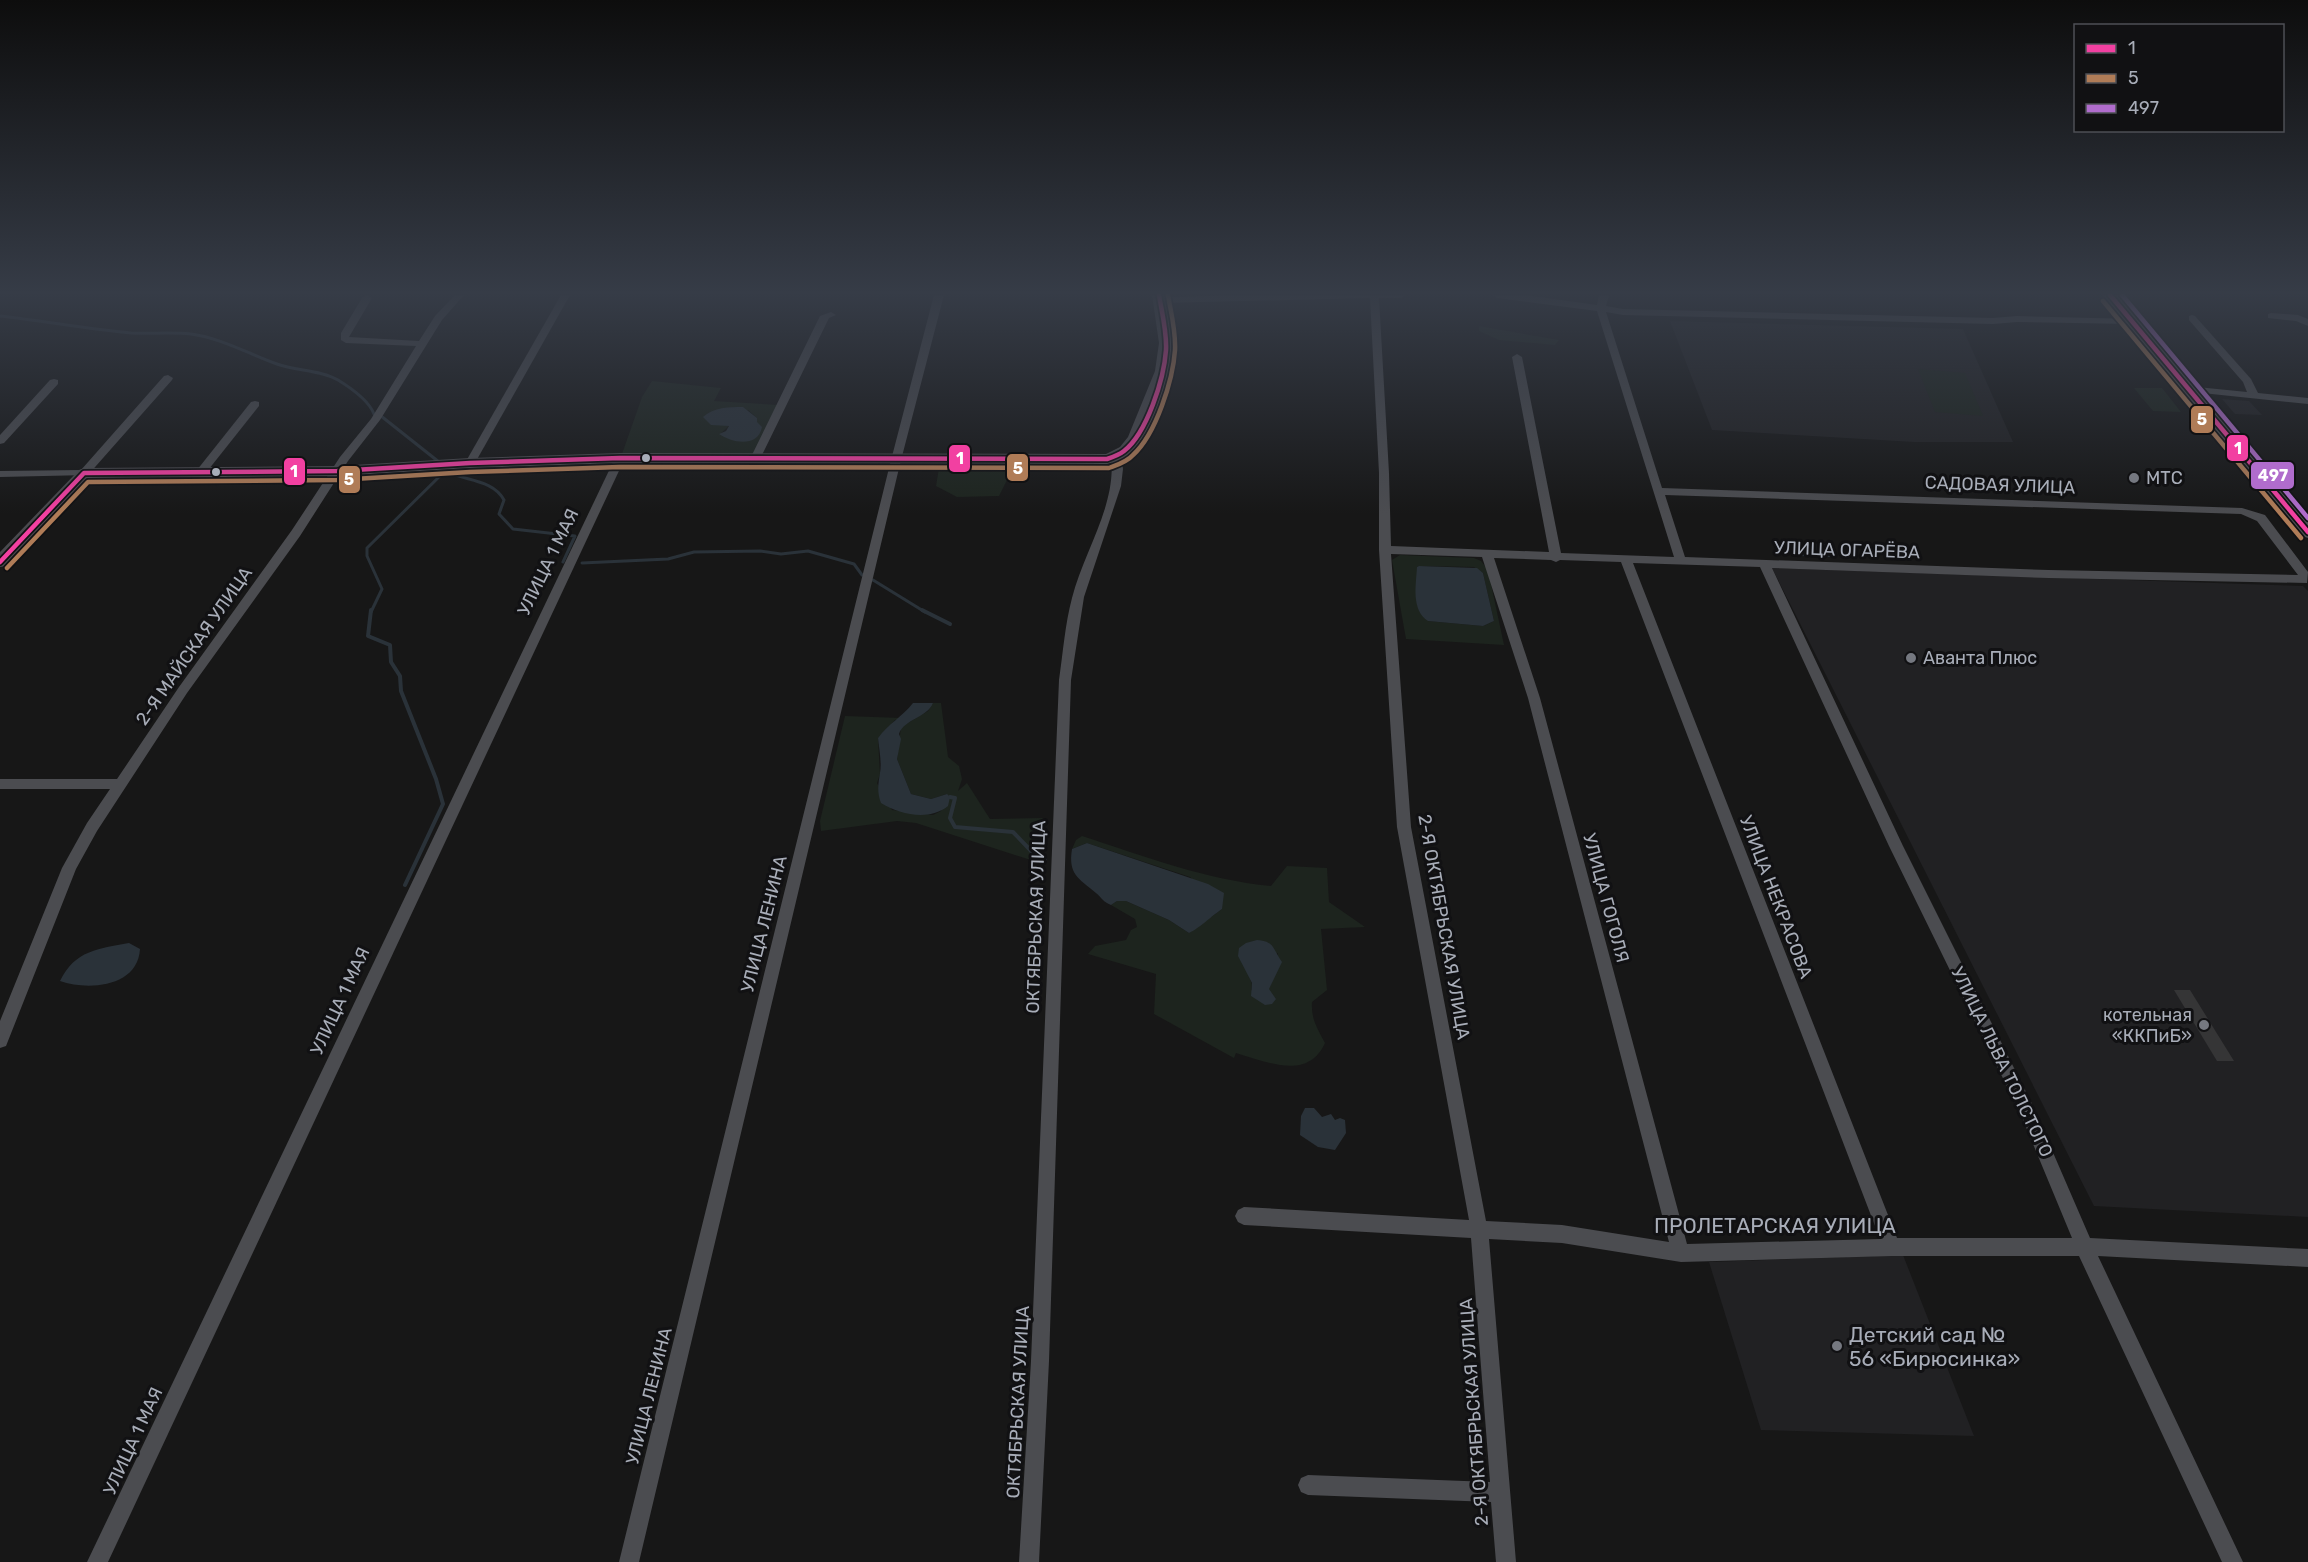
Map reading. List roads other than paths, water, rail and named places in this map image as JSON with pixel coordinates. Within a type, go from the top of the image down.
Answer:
[{"type":"main road","points":[[2170,368],[2308,532]]},
{"type":"street","name":"2-Я МАЙСКАЯ УЛИЦА","points":[[0,1041],[69,868],[118,784],[308,516],[408,368]]},
{"type":"street","points":[[470,463],[524,368]]},
{"type":"street","points":[[755,459],[800,368]]},
{"type":"street","name":"УЛИЦА ЛЕНИНА","points":[[629,1562],[920,368]]},
{"type":"street","points":[[0,474],[337,471],[470,463],[620,458],[1080,460],[1116,456],[1130,444],[1138,431],[1162,368]]},
{"type":"street","name":"2-Я ОКТЯБРЬСКАЯ УЛИЦА","points":[[1378,368],[1384,473],[1385,550],[1404,827],[1479,1229],[1506,1562]]},
{"type":"street","points":[[1519,368],[1557,558]]},
{"type":"street","points":[[1620,368],[1681,562]]},
{"type":"street","points":[[2236,368],[2247,381],[2254,396]]},
{"type":"street","points":[[0,562],[84,473],[168,378]]},
{"type":"street","points":[[0,441],[54,382]]},
{"type":"street","points":[[2187,389],[2308,401]]},
{"type":"street","points":[[201,472],[255,404]]},
{"type":"street","name":"ОКТЯБРЬСКАЯ УЛИЦА","points":[[1029,1562],[1040,1361],[1065,680],[1078,596],[1115,489],[1120,466],[1116,456]]},
{"type":"street","name":"УЛИЦА 1 МАЯ","points":[[97,1562],[620,458]]},
{"type":"street","name":"САДОВАЯ УЛИЦА","points":[[1660,491],[2242,511],[2262,518],[2307,579]]},
{"type":"street","name":"УЛИЦА ОГАРЁВА","points":[[1385,550],[2049,574],[2307,579]]},
{"type":"street","name":"УЛИЦА ГОГОЛЯ","points":[[1487,555],[1534,698],[1681,1253]]},
{"type":"street","name":"УЛИЦА НЕКРАСОВА","points":[[1626,560],[1892,1247]]},
{"type":"street","name":"УЛИЦА ЛЬВА ТОЛСТОГО","points":[[1765,565],[1914,882],[2024,1105],[2066,1197],[2084,1247],[2233,1562]]},
{"type":"street","points":[[0,783],[118,784]]},
{"type":"street","name":"ПРОЛЕТАРСКАЯ УЛИЦА","points":[[1244,1216],[1562,1234],[1681,1253],[1892,1247],[2084,1247],[2308,1258]]},
{"type":"street","points":[[1308,1485],[1500,1492]]},
{"type":"waterway","points":[[292,368],[316,372],[343,383],[359,395],[374,414]]},
{"type":"waterway","points":[[381,416],[439,462]]},
{"type":"waterway","points":[[371,612],[382,589],[367,556],[367,548],[445,471],[486,484],[499,493],[504,500],[499,514],[513,529],[575,536],[563,562]]},
{"type":"waterway","points":[[582,563],[668,559],[694,552],[760,551],[781,554],[808,551],[854,564],[862,575]]},
{"type":"waterway","points":[[873,580],[925,612]]},
{"type":"waterway","points":[[371,610],[368,636],[390,645],[391,662],[400,676],[401,691],[436,779],[443,804],[405,885]]},
{"type":"waterway","points":[[922,610],[950,624]]},
{"type":"waterway","points":[[950,797],[955,798],[950,818],[955,827],[1013,832],[1035,855],[1045,859]]},
{"type":"place","name":"МТС","points":[[2134,478]]},
{"type":"place","name":"Аванта Плюс","points":[[1911,658]]},
{"type":"place","name":"котельная «ККПиБ»","points":[[2204,1025]]},
{"type":"place","name":"Детский сад № 56 «Бирюсинка»","points":[[1837,1346]]}]
